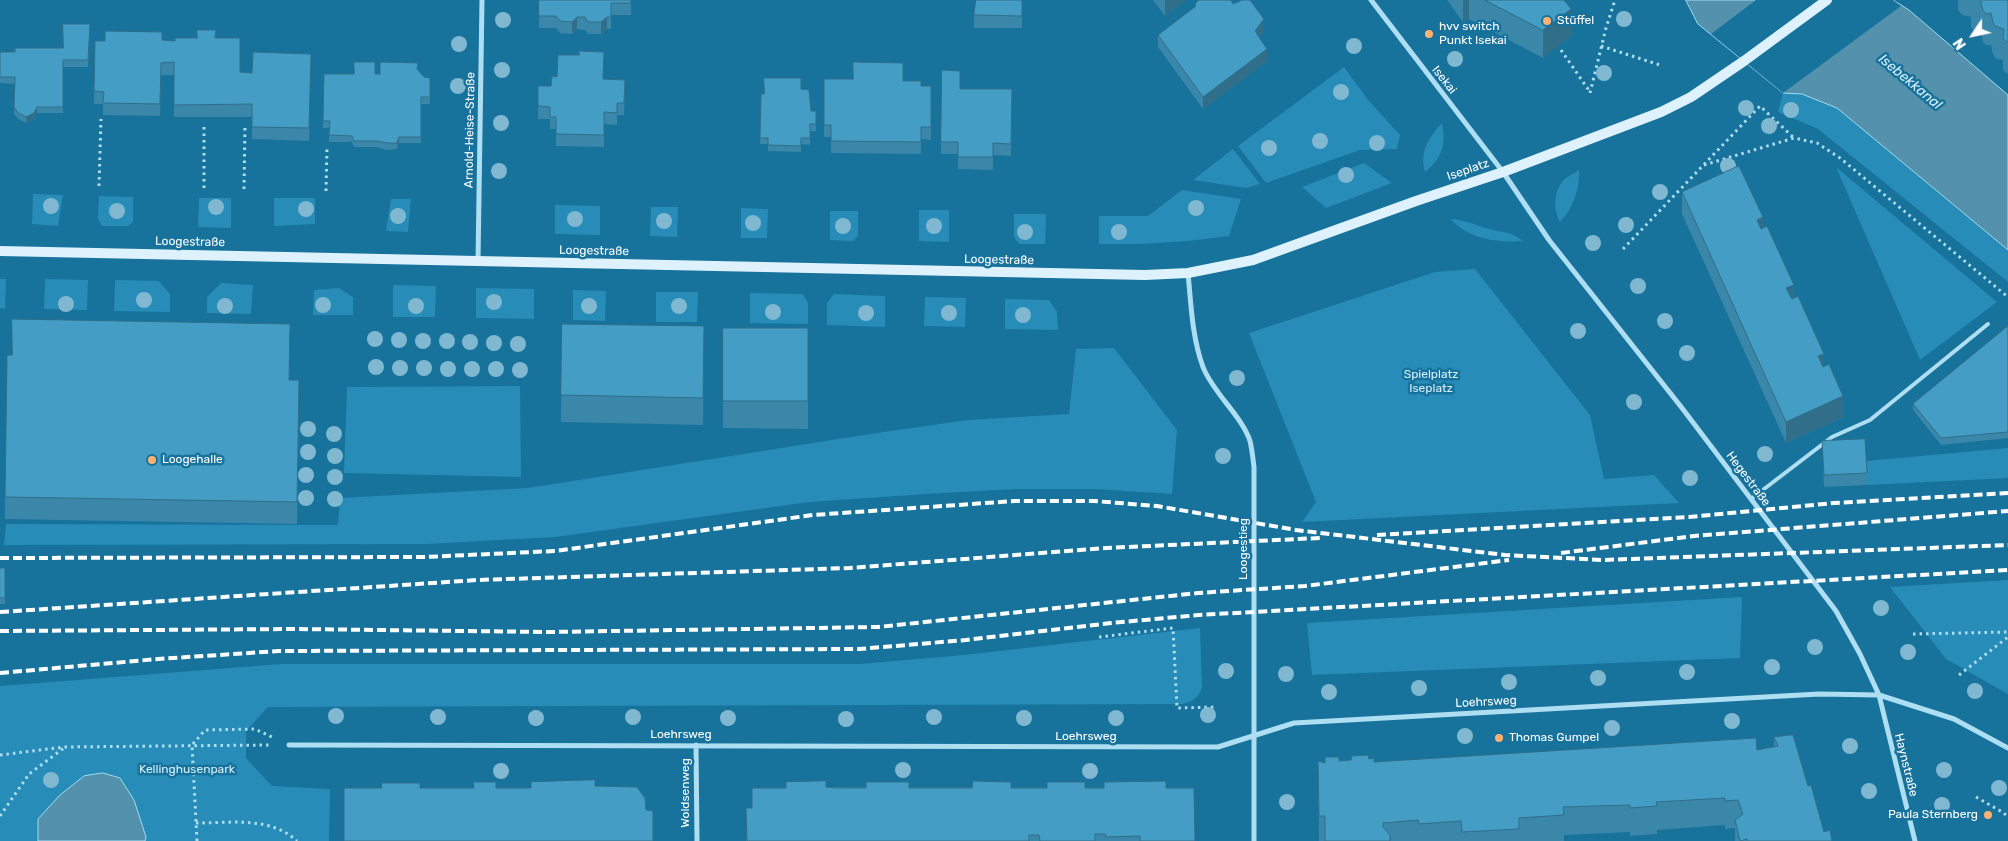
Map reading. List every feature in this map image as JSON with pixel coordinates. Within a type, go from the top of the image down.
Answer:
[{"type":"street","name":"Arnold-Heise-Straße","points":[[478,261],[482,0]]},
{"type":"street","name":"Isekai","points":[[1370,0],[1503,172]]},
{"type":"street","name":"Iseplatz","points":[[1188,273],[1253,260],[1416,201],[1503,172],[1661,112],[1690,97],[1744,61],[1827,0]]},
{"type":"street","name":"Hegestraße","points":[[1503,172],[1549,240],[1682,408],[1836,611],[1860,654],[1878,695]]},
{"type":"street","name":"Loogestraße","points":[[0,251],[1145,275],[1188,273]]},
{"type":"street","name":"Loogestieg","points":[[1188,273],[1196,344],[1204,368],[1216,391],[1234,414],[1250,440],[1254,467],[1254,841]]},
{"type":"street","name":"Loehrsweg","points":[[289,745],[1218,747],[1294,723],[1819,694],[1878,695]]},
{"type":"street","points":[[1878,695],[1954,719],[2008,748]]},
{"type":"street","name":"Haynstraße","points":[[1878,695],[1915,841]]},
{"type":"street","name":"Woldsenweg","points":[[696,745],[697,841]]},
{"type":"lane","points":[[1751,499],[1832,437],[1870,420],[1988,324]]},
{"type":"path","points":[[1560,50],[1590,93],[1601,46],[1615,0]]},
{"type":"path","points":[[1601,46],[1660,64]]},
{"type":"path","points":[[1623,249],[1760,106],[1794,138]]},
{"type":"path","points":[[99,186],[101,120]]},
{"type":"path","points":[[204,123],[204,188]]},
{"type":"path","points":[[244,189],[245,124]]},
{"type":"path","points":[[1704,165],[1794,138],[1817,143],[1840,158],[2008,297]]},
{"type":"path","points":[[326,191],[327,146]]},
{"type":"path","points":[[1099,637],[1172,628],[1177,708],[1217,707]]},
{"type":"path","points":[[1913,634],[2008,632]]},
{"type":"path","points":[[1960,675],[2008,637]]},
{"type":"path","points":[[198,841],[192,744],[205,730],[254,730]]},
{"type":"path","points":[[0,755],[64,747],[264,744]]},
{"type":"path","points":[[0,816],[29,774],[64,747]]},
{"type":"path","points":[[1976,797],[2004,813],[2008,818]]},
{"type":"path","points":[[196,823],[262,823],[287,832],[296,841]]},
{"type":"green space","points":[[1344,67],[1369,101],[1400,135],[1397,149],[1360,150],[1266,183],[1238,146]]},
{"type":"green space","points":[[1783,93],[1802,94],[1837,108],[2008,250],[2008,282],[1818,129],[1778,112]]},
{"type":"green space","points":[[1442,123],[1444,138],[1442,150],[1436,161],[1425,172],[1423,158],[1426,145]]},
{"type":"green space","points":[[1233,149],[1260,184],[1246,188],[1193,180]]},
{"type":"green space","points":[[1364,163],[1392,183],[1326,208],[1302,187]]},
{"type":"green space","points":[[1836,167],[1997,302],[1920,360]]},
{"type":"green space","points":[[1579,170],[1575,198],[1569,211],[1560,222],[1555,205],[1557,193],[1566,178]]},
{"type":"green space","points":[[1182,190],[1241,199],[1229,236],[1164,243],[1099,244],[1099,216],[1148,216]]},
{"type":"green space","points":[[33,194],[63,195],[58,226],[32,224]]},
{"type":"green space","points":[[99,196],[133,197],[133,222],[128,226],[102,226],[98,219]]},
{"type":"green space","points":[[199,198],[231,198],[231,228],[198,227]]},
{"type":"green space","points":[[274,198],[315,198],[315,224],[274,226]]},
{"type":"green space","points":[[391,199],[411,199],[408,232],[386,231]]},
{"type":"green space","points":[[555,205],[600,206],[600,235],[555,234]]},
{"type":"green space","points":[[651,207],[678,207],[677,237],[650,236]]},
{"type":"green space","points":[[741,208],[768,209],[767,238],[741,238]]},
{"type":"green space","points":[[919,210],[949,210],[949,242],[919,241]]},
{"type":"green space","points":[[830,211],[858,211],[858,236],[853,241],[830,240]]},
{"type":"green space","points":[[1014,214],[1046,214],[1045,244],[1019,244],[1014,237]]},
{"type":"green space","points":[[1451,219],[1507,233],[1523,241],[1493,240],[1474,235],[1465,231]]},
{"type":"green space","name":"Spielplatz Iseplatz","points":[[1475,269],[1590,415],[1604,479],[1654,475],[1679,503],[1302,522],[1316,502],[1249,333],[1435,272]]},
{"type":"green space","points":[[0,279],[6,279],[5,309],[0,308]]},
{"type":"green space","points":[[45,279],[88,280],[87,310],[44,309]]},
{"type":"green space","points":[[115,280],[159,281],[170,294],[170,312],[114,311]]},
{"type":"green space","points":[[221,283],[253,285],[251,314],[207,313],[207,297]]},
{"type":"green space","points":[[393,285],[436,286],[435,317],[393,317]]},
{"type":"green space","points":[[339,288],[353,297],[353,315],[313,315],[314,290]]},
{"type":"green space","points":[[476,288],[534,289],[534,319],[476,318]]},
{"type":"green space","points":[[573,290],[606,291],[605,321],[573,320]]},
{"type":"green space","points":[[656,292],[698,292],[697,322],[656,322]]},
{"type":"green space","points":[[750,293],[803,294],[808,303],[808,324],[750,323]]},
{"type":"green space","points":[[834,294],[885,296],[885,327],[827,325],[827,303]]},
{"type":"green space","points":[[925,297],[966,298],[965,327],[924,326]]},
{"type":"green space","points":[[1005,299],[1049,300],[1057,312],[1058,330],[1005,329]]},
{"type":"green space","points":[[1114,348],[1177,430],[1172,494],[1095,489],[1017,489],[925,494],[810,502],[555,537],[426,544],[4,545],[6,524],[338,525],[340,498],[528,488],[968,420],[1069,414],[1076,349]]},
{"type":"green space","points":[[520,386],[521,477],[344,473],[347,387]]},
{"type":"green space","points":[[2008,448],[2008,478],[1867,485],[1866,461]]},
{"type":"green space","points":[[2008,580],[2008,694],[1946,659],[1890,587]]},
{"type":"green space","points":[[1742,597],[1740,658],[1312,675],[1307,623]]},
{"type":"green space","name":"Kellinghusenpark","points":[[1200,628],[1202,688],[1195,699],[1183,704],[268,707],[246,731],[246,758],[272,786],[330,789],[329,841],[145,841],[146,837],[134,800],[120,778],[38,819],[38,841],[0,841],[0,686],[281,664],[860,664],[964,655]]},
{"type":"water","name":"Isebekkanal","points":[[1686,0],[1893,0],[1909,10],[2008,95],[2008,250],[1837,108],[1802,94],[1783,93],[1698,24]]},
{"type":"water","points":[[103,773],[120,778],[134,800],[146,837],[145,841],[38,841],[38,819],[60,795],[84,776]]},
{"type":"pier","points":[[1756,0],[1893,0],[1901,6],[1783,93],[1711,34]]},
{"type":"building","points":[[539,0],[631,0],[631,3],[611,3],[611,17],[607,17],[601,22],[588,22],[585,17],[577,17],[572,22],[560,21],[556,16],[539,16]]},
{"type":"building","points":[[976,0],[1022,0],[1022,16],[974,15]]},
{"type":"building","points":[[1199,0],[1231,0],[1233,4],[1242,0],[1250,0],[1264,19],[1255,31],[1267,49],[1203,97],[1158,35],[1196,6],[1195,4]]},
{"type":"building","points":[[1485,0],[1564,0],[1571,9],[1543,30]]},
{"type":"building","points":[[1981,0],[2008,0],[2008,42],[2003,38],[2004,29],[1995,26],[1991,13],[1986,14],[1983,10]]},
{"type":"building","points":[[63,24],[90,24],[88,60],[63,60],[63,107],[37,107],[34,113],[26,117],[18,113],[14,107],[15,77],[0,77],[0,52],[15,52],[15,48],[63,48]]},
{"type":"building","points":[[197,30],[216,30],[215,38],[240,38],[240,72],[252,73],[253,52],[311,54],[309,128],[252,127],[252,104],[174,105],[174,62],[161,63],[160,104],[103,103],[104,92],[94,91],[95,41],[105,41],[105,31],[162,32],[162,40],[175,41],[175,38],[197,38]]},
{"type":"building","points":[[579,51],[604,52],[603,79],[625,80],[624,103],[617,103],[617,113],[604,112],[604,135],[556,134],[556,117],[550,117],[550,107],[538,106],[538,86],[551,86],[552,76],[557,77],[558,55],[579,55]]},
{"type":"building","points":[[354,62],[375,62],[375,74],[380,74],[380,62],[418,63],[417,69],[424,77],[430,78],[430,97],[421,97],[421,137],[399,137],[397,143],[387,143],[354,141],[352,136],[329,135],[330,121],[323,121],[324,74],[354,74]]},
{"type":"building","points":[[853,62],[903,63],[903,81],[921,81],[921,86],[931,86],[931,127],[921,127],[921,142],[831,141],[831,125],[824,125],[824,79],[853,79]]},
{"type":"building","points":[[942,70],[960,71],[960,89],[1012,89],[1011,144],[993,143],[993,157],[958,157],[958,142],[941,142]]},
{"type":"building","points":[[764,78],[801,78],[801,89],[809,90],[811,111],[816,111],[816,124],[810,124],[810,138],[801,138],[801,146],[768,145],[768,138],[760,138],[761,94],[764,94]]},
{"type":"building","points":[[1739,166],[1763,217],[1757,220],[1761,229],[1767,226],[1794,285],[1786,288],[1792,299],[1798,296],[1824,354],[1818,356],[1823,367],[1829,364],[1843,396],[1786,422],[1682,192]]},
{"type":"building","name":"Loogehalle","points":[[12,319],[290,324],[289,380],[299,380],[297,502],[5,497],[7,355],[12,355]]},
{"type":"building","points":[[562,324],[704,326],[703,398],[561,395]]},
{"type":"building","points":[[2008,326],[2008,432],[1941,438],[1913,404]]},
{"type":"building","points":[[723,328],[808,328],[808,401],[723,401]]},
{"type":"building","points":[[1865,439],[1867,473],[1824,475],[1822,441]]},
{"type":"building","points":[[0,568],[5,568],[5,598],[0,598]]},
{"type":"building","points":[[1793,735],[1808,786],[1811,785],[1824,832],[1830,830],[1832,841],[1747,841],[1747,839],[1740,841],[1735,820],[1743,814],[1738,800],[1725,801],[1725,798],[1656,802],[1657,806],[1630,808],[1630,805],[1563,807],[1564,815],[1519,818],[1519,829],[1462,832],[1461,821],[1419,824],[1418,820],[1383,823],[1383,827],[1390,835],[1390,841],[1325,841],[1325,816],[1319,816],[1318,761],[1325,763],[1325,757],[1339,757],[1339,761],[1351,760],[1352,756],[1368,755],[1369,759],[1374,758],[1374,762],[1756,738],[1757,750],[1778,746],[1774,737]]},
{"type":"building","points":[[595,780],[595,786],[637,787],[645,798],[646,810],[653,811],[653,841],[344,841],[344,788],[382,788],[381,783],[420,783],[420,788],[474,788],[473,782],[496,782],[496,788],[531,788],[531,782]]},
{"type":"building","points":[[826,781],[826,787],[837,788],[866,788],[866,782],[909,782],[909,788],[972,788],[973,781],[1011,782],[1011,788],[1047,788],[1047,782],[1085,782],[1085,788],[1104,788],[1104,782],[1166,781],[1166,788],[1194,788],[1195,841],[1140,841],[1140,836],[1106,837],[1105,834],[1095,834],[1095,841],[1040,841],[1039,835],[1029,835],[1029,841],[747,841],[746,808],[752,808],[752,788],[786,788],[786,782]]},
{"type":"railway","points":[[1377,535],[1689,517],[1834,503],[2008,493]]},
{"type":"railway","points":[[0,558],[425,557],[555,551],[813,515],[1015,501],[1094,501],[1157,506],[1296,530],[1505,555],[1603,560],[2008,545]]},
{"type":"railway","points":[[1561,553],[1694,536],[2008,511]]},
{"type":"railway","points":[[0,612],[477,580],[849,568],[1106,548],[1320,538]]},
{"type":"railway","points":[[0,631],[295,629],[548,632],[878,627],[1198,593],[1305,586],[1509,560]]},
{"type":"railway","points":[[0,673],[158,659],[279,651],[859,649],[966,640],[1199,615],[2008,570]]},
{"type":"place","name":"Stüffel","points":[[1547,21]]},
{"type":"place","name":"hvv switch Punkt Isekai","points":[[1429,34]]},
{"type":"place","name":"Loogehalle","points":[[152,460]]},
{"type":"place","name":"Thomas Gumpel","points":[[1499,738]]},
{"type":"place","name":"Paula Sternberg","points":[[1988,815]]}]
